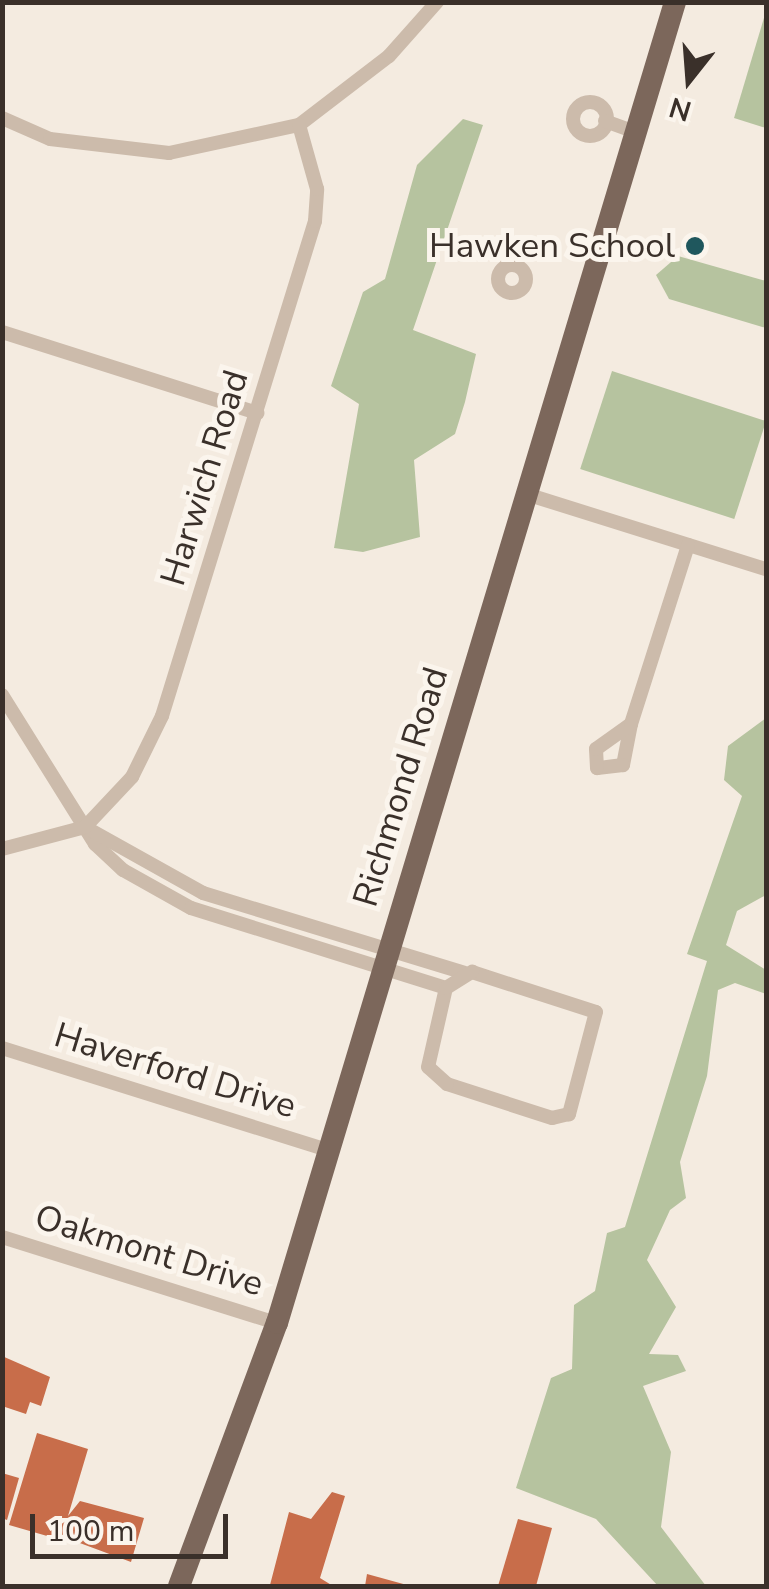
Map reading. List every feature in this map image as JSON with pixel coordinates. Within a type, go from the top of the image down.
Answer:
[{"type":"main road","name":"Richmond Road","points":[[179,1586],[277,1323],[675,2]]},
{"type":"street","points":[[2,118],[50,138],[169,154],[300,125],[390,56],[437,2]]},
{"type":"street","points":[[605,121],[636,132]]},
{"type":"street","name":"Harwich Road","points":[[84,827],[132,777],[162,716],[257,412],[315,222],[317,189],[300,125]]},
{"type":"street","points":[[2,332],[257,412]]},
{"type":"street","points":[[526,494],[766,569]]},
{"type":"street","points":[[631,724],[688,545]]},
{"type":"street","points":[[2,695],[84,827],[203,893],[386,960],[446,988]]},
{"type":"street","points":[[2,848],[84,827]]},
{"type":"street","points":[[386,960],[464,973],[596,1012],[569,1114],[552,1118],[433,1074],[426,1054],[446,988],[464,973]]},
{"type":"street","name":"Haverford Drive","points":[[2,1048],[330,1151]]},
{"type":"street","name":"Oakmont Drive","points":[[2,1237],[277,1323]]},
{"type":"green space","points":[[766,11],[766,128],[734,118]]},
{"type":"green space","points":[[463,119],[483,125],[413,330],[476,354],[465,402],[455,434],[414,460],[420,537],[363,552],[334,548],[359,404],[331,386],[363,292],[385,279],[417,165]]},
{"type":"green space","points":[[678,256],[766,281],[766,328],[669,299],[656,275]]},
{"type":"green space","points":[[612,371],[766,421],[734,519],[580,469]]},
{"type":"green space","points":[[766,718],[766,895],[737,911],[726,945],[766,970],[766,994],[735,983],[718,990],[707,1076],[680,1162],[686,1198],[670,1210],[647,1260],[676,1307],[649,1354],[678,1355],[686,1371],[643,1386],[671,1452],[661,1527],[706,1586],[658,1586],[596,1519],[516,1488],[551,1378],[572,1369],[574,1305],[595,1291],[607,1233],[625,1227],[707,961],[687,954],[742,796],[724,780],[728,746]]},
{"type":"building","points":[[2,1356],[50,1377],[41,1406],[30,1402],[26,1414],[2,1406]]},
{"type":"building","points":[[37,1433],[88,1449],[68,1516],[80,1501],[144,1518],[131,1562],[69,1539],[66,1524],[61,1540],[9,1525]]},
{"type":"building","points":[[2,1473],[19,1478],[7,1520],[2,1518]]},
{"type":"building","points":[[332,1492],[345,1496],[320,1578],[333,1586],[270,1585],[289,1512],[311,1519]]},
{"type":"building","points":[[518,1519],[552,1528],[536,1586],[498,1586]]},
{"type":"building","points":[[367,1574],[407,1585],[407,1586],[365,1586]]},
{"type":"place","name":"Hawken School","points":[[695,246]]}]
